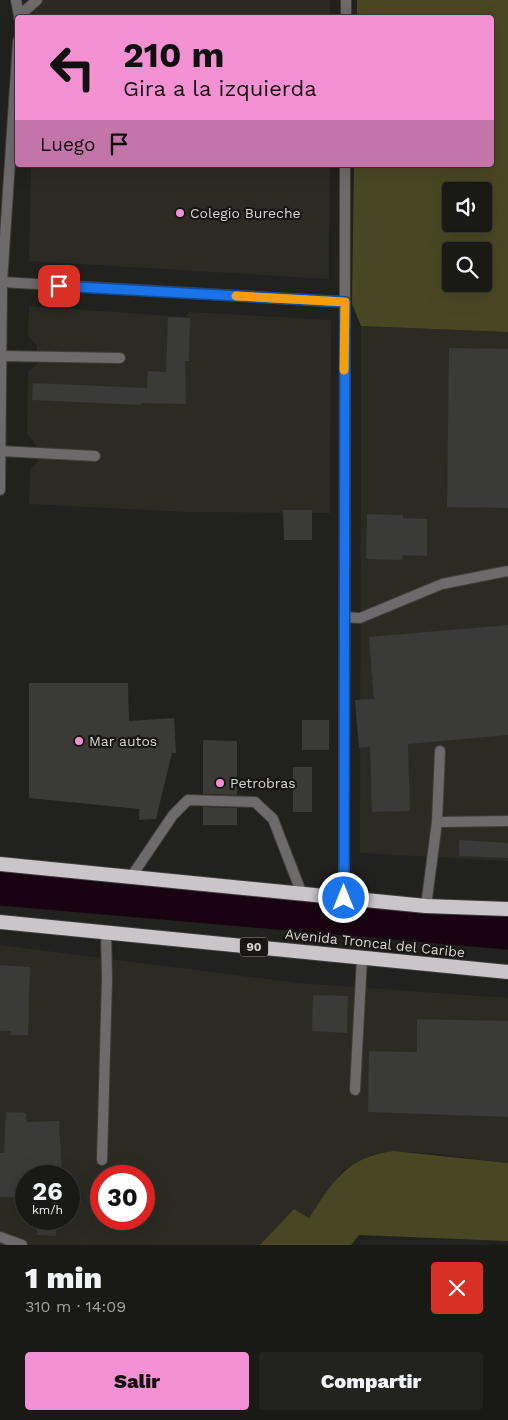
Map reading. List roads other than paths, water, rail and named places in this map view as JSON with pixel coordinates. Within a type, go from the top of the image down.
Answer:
[{"type":"highway","points":[[0,864],[426,906],[508,909]]},
{"type":"highway","name":"Avenida Troncal del Caribe","points":[[0,922],[508,972]]},
{"type":"street","points":[[16,0],[19,15]]},
{"type":"street","points":[[21,15],[37,0]]},
{"type":"street","points":[[346,0],[346,15]]},
{"type":"street","points":[[0,490],[2,282],[15,86]]},
{"type":"street","points":[[344,898],[345,167]]},
{"type":"street","points":[[2,282],[345,302]]},
{"type":"street","points":[[2,356],[120,358]]},
{"type":"street","points":[[0,452],[95,456]]},
{"type":"street","points":[[344,617],[360,618],[442,584],[508,571]]},
{"type":"street","points":[[426,906],[437,822],[440,751]]},
{"type":"street","points":[[131,877],[173,815],[188,800],[254,802],[273,819],[302,894]]},
{"type":"street","points":[[437,822],[508,821]]},
{"type":"street","points":[[102,1160],[107,979],[106,933]]},
{"type":"street","points":[[355,1090],[362,958]]},
{"type":"street","points":[[0,1238],[22,1245]]},
{"type":"waterway","points":[[0,888],[508,932]]},
{"type":"place","name":"Colegio Bureche","points":[[180,213]]},
{"type":"place","name":"Mar autos","points":[[79,741]]},
{"type":"place","name":"Petrobras","points":[[220,783]]}]
